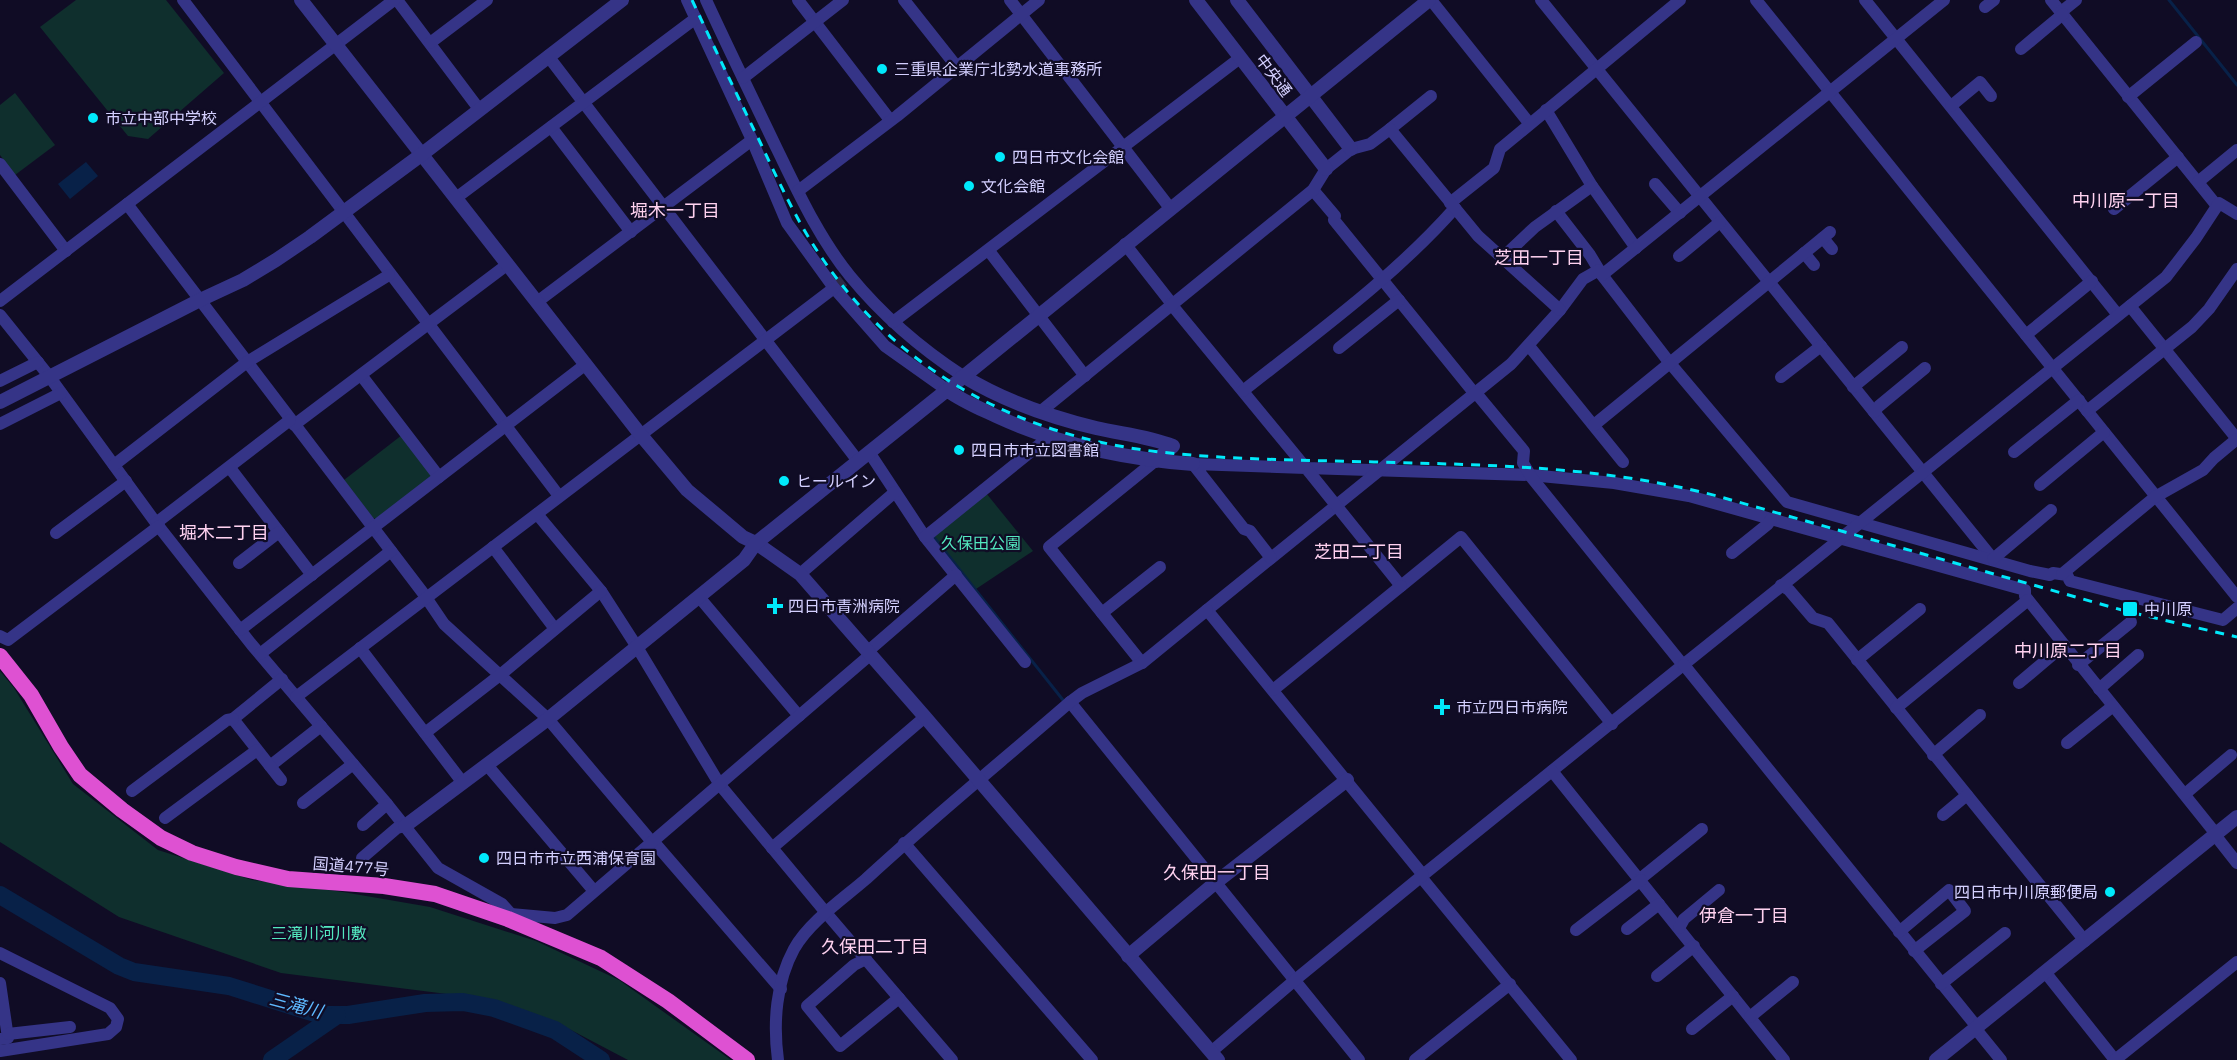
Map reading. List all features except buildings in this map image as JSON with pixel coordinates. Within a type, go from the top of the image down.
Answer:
[{"type":"highway","name":"国道477号","points":[[0,656],[31,695],[80,775],[122,810],[162,838],[192,853],[236,867],[288,879],[384,886],[435,894],[509,916],[601,958],[668,1001],[747,1060]]},
{"type":"street","points":[[183,0],[389,275],[559,496]]},
{"type":"street","points":[[301,0],[640,434],[687,490],[743,537],[756,543],[800,574],[1214,1056],[1295,980],[1422,876],[2166,277],[2219,203],[2237,214]]},
{"type":"street","points":[[0,301],[396,0],[479,110]]},
{"type":"street","points":[[430,43],[487,0]]},
{"type":"street","points":[[687,0],[752,140],[787,223],[834,288],[885,346],[957,398],[1020,428],[1089,449],[1155,461],[1530,475],[1583,479],[1651,489],[1689,496],[1839,540],[2025,590],[2025,596],[2064,648],[2185,794],[2237,863]]},
{"type":"street","points":[[706,0],[798,191],[830,248],[843,267],[893,322],[930,353],[963,376],[995,393],[1040,412],[1096,428],[1155,439],[1173,446],[1049,547],[1142,663]]},
{"type":"street","points":[[798,0],[890,120]]},
{"type":"street","points":[[743,78],[843,0]]},
{"type":"street","points":[[904,0],[957,67]]},
{"type":"street","points":[[1010,0],[1170,208]]},
{"type":"street","points":[[798,191],[1039,0]]},
{"type":"street","name":"中央通","points":[[1196,0],[1326,169]]},
{"type":"street","name":"中央通","points":[[1237,0],[1351,149]]},
{"type":"street","points":[[362,858],[397,828],[405,826],[548,719],[744,560],[756,543],[1285,117],[1310,94],[1430,0],[1529,123]]},
{"type":"street","points":[[1541,0],[1993,559]]},
{"type":"street","points":[[1243,391],[1426,241],[1453,206],[1494,168],[1500,149],[1680,0]]},
{"type":"street","points":[[1756,0],[2237,597]]},
{"type":"street","points":[[1865,0],[2118,315]]},
{"type":"street","points":[[778,1060],[776,1025],[780,989],[784,970],[796,946],[806,933],[904,843],[1070,702],[1082,693],[1142,663],[1511,364],[1560,310],[1583,279],[1600,272],[1636,248],[1944,0]]},
{"type":"street","points":[[2051,0],[2217,206]]},
{"type":"street","points":[[2020,49],[2076,0]]},
{"type":"street","points":[[0,402],[251,275],[310,237],[421,155],[616,2]]},
{"type":"street","points":[[456,198],[696,18]]},
{"type":"street","points":[[2128,96],[2196,42]]},
{"type":"street","points":[[548,57],[858,461]]},
{"type":"street","points":[[893,322],[1240,58]]},
{"type":"street","points":[[1951,106],[1980,82],[1991,96]]},
{"type":"street","points":[[1040,412],[1313,190],[1326,169],[1351,149],[1370,144],[1431,96]]},
{"type":"street","points":[[1546,110],[1592,186],[1636,248]]},
{"type":"street","points":[[550,127],[631,232]]},
{"type":"street","points":[[1390,129],[1478,236],[1560,310]]},
{"type":"street","points":[[537,302],[752,140]]},
{"type":"street","points":[[2198,182],[2237,150]]},
{"type":"street","points":[[2114,209],[2178,157]]},
{"type":"street","points":[[0,164],[66,251]]},
{"type":"street","points":[[1655,184],[1680,213]]},
{"type":"street","points":[[1502,258],[1535,227],[1592,186]]},
{"type":"street","points":[[1313,190],[1335,216],[1334,220],[1524,451],[1523,464],[1530,475],[2001,1060]]},
{"type":"street","points":[[127,204],[444,624],[548,719],[780,989]]},
{"type":"street","points":[[1556,212],[1669,362],[1785,501],[2042,574],[2067,575],[2070,581],[2223,620],[2237,608]]},
{"type":"street","points":[[1679,256],[1720,222]]},
{"type":"street","points":[[1594,425],[1826,235],[1832,249]]},
{"type":"street","points":[[1125,244],[1401,586]]},
{"type":"street","points":[[989,251],[1085,376]]},
{"type":"street","points":[[1804,253],[1814,265]]},
{"type":"street","points":[[0,636],[8,640],[230,468],[361,375],[508,264]]},
{"type":"street","points":[[2087,411],[2180,338],[2209,309],[2237,269]]},
{"type":"street","points":[[114,465],[247,362],[389,275]]},
{"type":"street","points":[[2026,335],[2092,281]]},
{"type":"street","points":[[296,697],[834,288]]},
{"type":"street","points":[[1339,348],[1399,300]]},
{"type":"street","points":[[2062,574],[2155,497],[2203,470],[2237,439],[2163,350],[2130,306]]},
{"type":"street","points":[[0,315],[49,376],[158,525],[240,630],[438,868],[502,904],[509,916],[562,917],[720,785],[956,575]]},
{"type":"street","points":[[1529,345],[1623,462]]},
{"type":"street","points":[[1781,377],[1821,346]]},
{"type":"street","points":[[1853,387],[1902,347]]},
{"type":"street","points":[[0,381],[38,362]]},
{"type":"street","points":[[240,630],[586,364]]},
{"type":"street","points":[[1874,412],[1925,368]]},
{"type":"street","points":[[361,375],[440,477]]},
{"type":"street","points":[[0,424],[61,393]]},
{"type":"street","points":[[2014,452],[2079,400]]},
{"type":"street","points":[[2040,485],[2104,432]]},
{"type":"street","points":[[928,534],[1049,437]]},
{"type":"street","points":[[869,452],[895,492],[956,575],[1025,662]]},
{"type":"street","points":[[1193,464],[1244,529],[1250,531],[1271,558]]},
{"type":"street","points":[[230,468],[312,575]]},
{"type":"street","points":[[56,532],[126,481]]},
{"type":"street","points":[[800,574],[895,492]]},
{"type":"street","points":[[1993,559],[2051,510]]},
{"type":"street","points":[[537,514],[601,591],[720,785],[826,914],[952,1060]]},
{"type":"street","points":[[1732,553],[1772,519]]},
{"type":"street","points":[[239,563],[279,532]]},
{"type":"street","points":[[1273,690],[1461,537],[1612,724]]},
{"type":"street","points":[[493,547],[555,629]]},
{"type":"street","points":[[260,654],[391,551]]},
{"type":"street","points":[[1102,613],[1160,567]]},
{"type":"street","points":[[1781,585],[1789,590],[1814,618],[1828,623],[2085,941]]},
{"type":"street","points":[[425,733],[500,675],[601,591]]},
{"type":"street","points":[[699,597],[799,716]]},
{"type":"street","points":[[1896,708],[2028,600]]},
{"type":"street","points":[[1857,660],[1920,609]]},
{"type":"street","points":[[1207,610],[1347,780],[1571,1060]]},
{"type":"street","points":[[2078,665],[2131,622]]},
{"type":"street","points":[[360,648],[463,783]]},
{"type":"street","points":[[2019,683],[2057,651],[2064,648]]},
{"type":"street","points":[[2099,689],[2138,655]]},
{"type":"street","points":[[132,791],[227,720],[232,719],[282,679]]},
{"type":"street","points":[[1070,702],[1359,1060]]},
{"type":"street","points":[[2067,743],[2113,706]]},
{"type":"street","points":[[1933,755],[1980,715]]},
{"type":"street","points":[[772,848],[925,717]]},
{"type":"street","points":[[232,719],[281,780]]},
{"type":"street","points":[[270,766],[321,726]]},
{"type":"street","points":[[165,818],[257,750]]},
{"type":"street","points":[[2185,794],[2231,755]]},
{"type":"street","points":[[303,803],[353,764]]},
{"type":"street","points":[[487,765],[594,891]]},
{"type":"street","points":[[1552,771],[1784,1060]]},
{"type":"street","points":[[1128,956],[1215,883],[1347,780]]},
{"type":"street","points":[[1943,815],[1967,795]]},
{"type":"street","points":[[363,825],[387,804]]},
{"type":"street","points":[[1936,1060],[2237,817]]},
{"type":"street","points":[[1576,930],[1702,829]]},
{"type":"street","points":[[904,843],[1086,1058]]},
{"type":"street","points":[[1679,927],[1684,919],[1719,890]]},
{"type":"street","points":[[1899,932],[1949,891],[1965,911],[1914,951]]},
{"type":"street","points":[[1627,929],[1659,904]]},
{"type":"street","points":[[1941,984],[2005,933]]},
{"type":"street","points":[[1657,975],[1694,946]]},
{"type":"street","points":[[0,952],[110,1008],[118,1018],[116,1027],[108,1034],[0,1051]]},
{"type":"street","points":[[866,959],[854,965],[807,1006],[840,1046],[899,998]]},
{"type":"street","points":[[2045,972],[2115,1060],[2237,962]]},
{"type":"street","points":[[1750,1017],[1793,982]]},
{"type":"street","points":[[0,983],[4,1036],[70,1027]]},
{"type":"street","points":[[1415,1060],[1510,984]]},
{"type":"street","points":[[1692,1029],[1732,996]]},
{"type":"green space","points":[[76,0],[166,0],[224,73],[148,139],[128,136],[40,27]]},
{"type":"green space","points":[[15,93],[55,145],[15,175],[0,155],[0,105]]},
{"type":"green space","points":[[402,435],[431,474],[431,479],[377,519],[373,518],[344,480]]},
{"type":"green space","name":"久保田公園","points":[[986,493],[1033,551],[973,591],[931,538]]},
{"type":"green space","name":"三滝川河川敷","points":[[0,671],[14,688],[73,784],[158,850],[252,880],[430,907],[536,941],[619,980],[731,1060],[628,1060],[571,1030],[447,994],[281,973],[119,917],[0,842]]},
{"type":"water","points":[[86,162],[98,176],[70,199],[58,184]]},
{"type":"waterway","points":[[2169,0],[2237,85]]},
{"type":"waterway","points":[[932,535],[1063,700]]},
{"type":"waterway","name":"三滝川","points":[[0,895],[119,966],[134,972],[229,986],[321,1015],[348,1015],[425,1003],[463,1002],[494,1008],[555,1030],[601,1060]]},
{"type":"waterway","points":[[272,1060],[337,1015]]},
{"type":"tunnel","points":[[834,288],[850,276]]},
{"type":"railway","points":[[692,0],[796,216],[822,258],[854,299],[889,335],[928,366],[969,393],[1014,415],[1060,432],[1109,444],[1187,455],[1504,466],[1631,478],[1717,496],[2129,612],[2237,637]]},
{"type":"place","name":"三重県企業庁北勢水道事務所","points":[[882,69]]},
{"type":"place","name":"市立中部中学校","points":[[93,118]]},
{"type":"place","name":"四日市文化会館","points":[[1000,157]]},
{"type":"place","name":"文化会館","points":[[969,186]]},
{"type":"place","name":"四日市市立図書館","points":[[959,450]]},
{"type":"place","name":"ヒールイン","points":[[784,481]]},
{"type":"place","name":"四日市青洲病院","points":[[775,606]]},
{"type":"place","name":"中川原","points":[[2130,609]]},
{"type":"place","name":"市立四日市病院","points":[[1442,707]]},
{"type":"place","name":"四日市市立西浦保育園","points":[[484,858]]},
{"type":"place","name":"四日市中川原郵便局","points":[[2110,892]]},
{"type":"district","name":"中川原一丁目","points":[[2126,200]]},
{"type":"district","name":"堀木一丁目","points":[[675,210]]},
{"type":"district","name":"芝田一丁目","points":[[1539,257]]},
{"type":"district","name":"堀木二丁目","points":[[224,532]]},
{"type":"district","name":"芝田二丁目","points":[[1359,551]]},
{"type":"district","name":"中川原二丁目","points":[[2068,650]]},
{"type":"district","name":"久保田一丁目","points":[[1217,872]]},
{"type":"district","name":"伊倉一丁目","points":[[1744,915]]},
{"type":"district","name":"久保田二丁目","points":[[875,946]]}]
